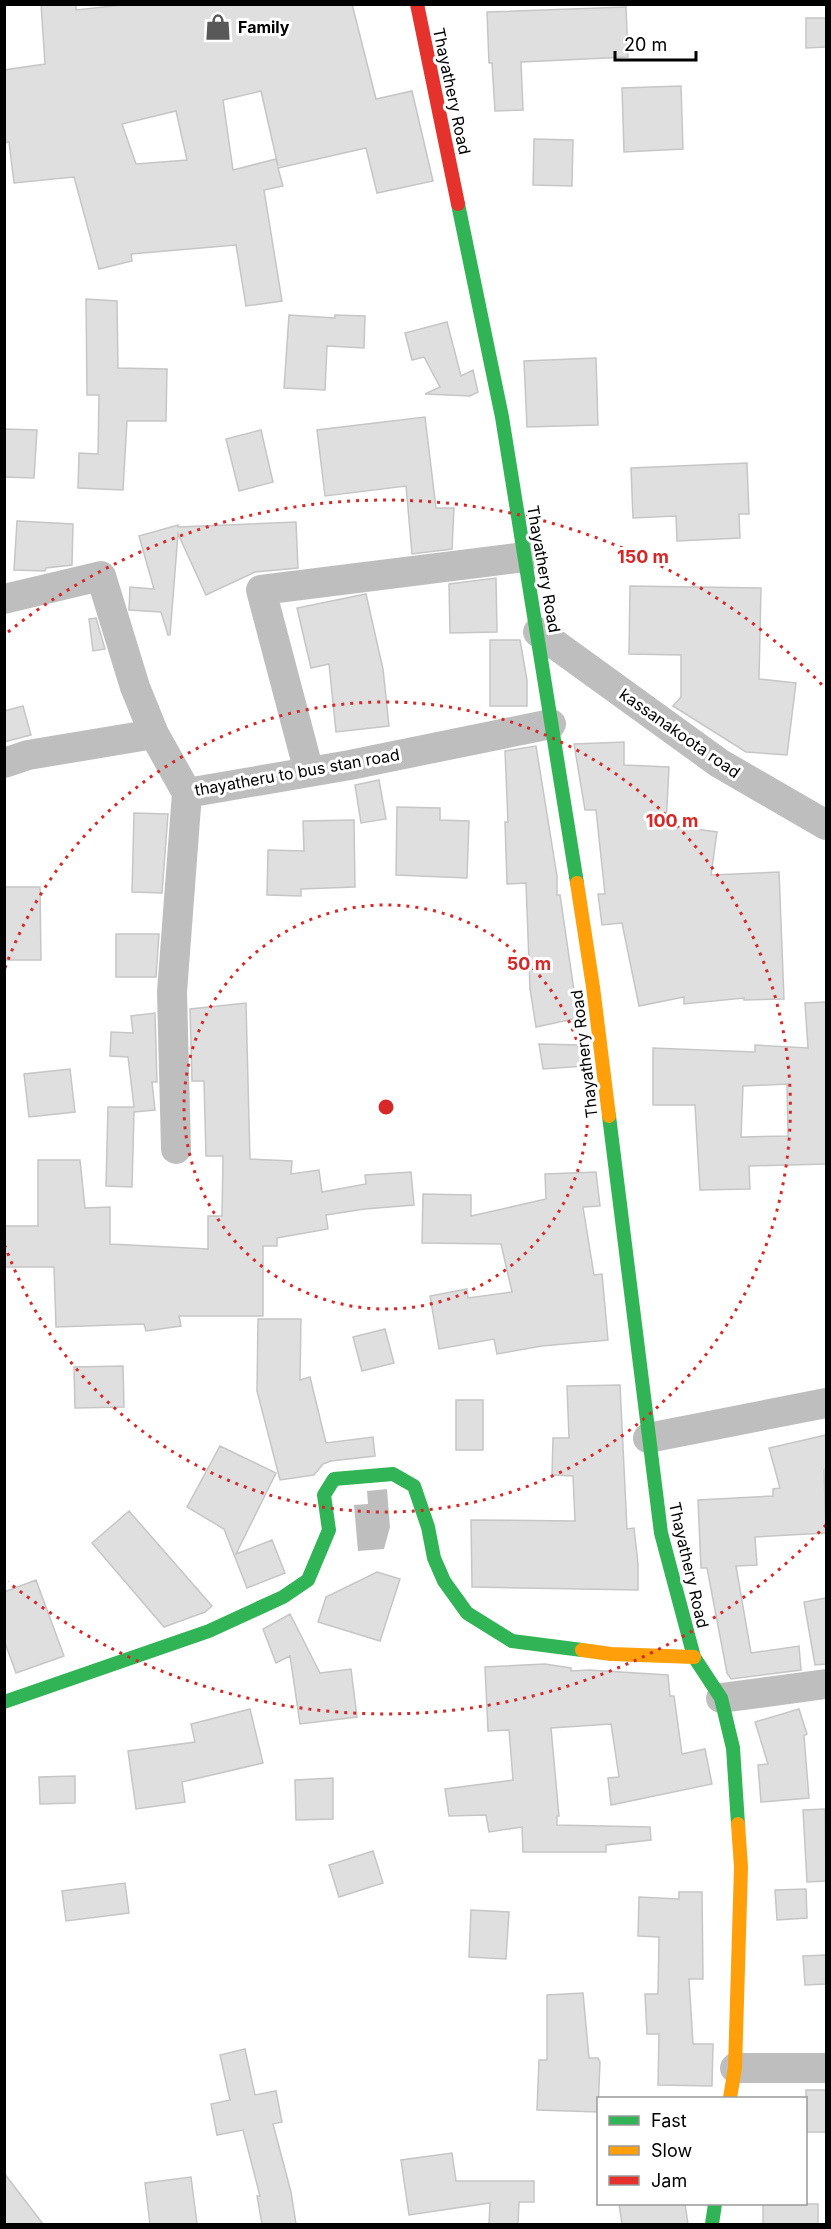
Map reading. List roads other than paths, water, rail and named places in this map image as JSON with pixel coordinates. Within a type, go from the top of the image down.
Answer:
[{"type":"street","name":"Thayathery Road","points":[[417,4],[500,405],[538,632],[593,987],[661,1533],[694,1657],[721,1698],[733,1748],[741,1868],[735,2068],[730,2097]]},
{"type":"street","points":[[309,772],[261,590],[525,557]]},
{"type":"street","name":"thayatheru to bus stan road","points":[[4,599],[101,576],[135,687],[154,734],[188,793],[309,772],[551,724]]},
{"type":"street","name":"kassanakoota road","points":[[538,632],[719,764],[826,825]]},
{"type":"street","points":[[4,763],[28,755],[154,734]]},
{"type":"street","points":[[176,1149],[172,992],[188,793]]},
{"type":"street","points":[[648,1438],[826,1403]]},
{"type":"street","points":[[4,1702],[210,1631],[283,1597],[308,1580],[329,1530],[324,1495],[334,1479],[374,1474],[393,1474],[414,1486],[428,1527],[434,1558],[444,1581],[467,1613],[512,1641],[611,1654],[694,1657]]},
{"type":"street","points":[[721,1698],[826,1684]]},
{"type":"street","points":[[735,2068],[826,2068]]},
{"type":"street","points":[[712,2224],[715,2205]]},
{"type":"place","name":"Family","points":[[218,27]]}]
